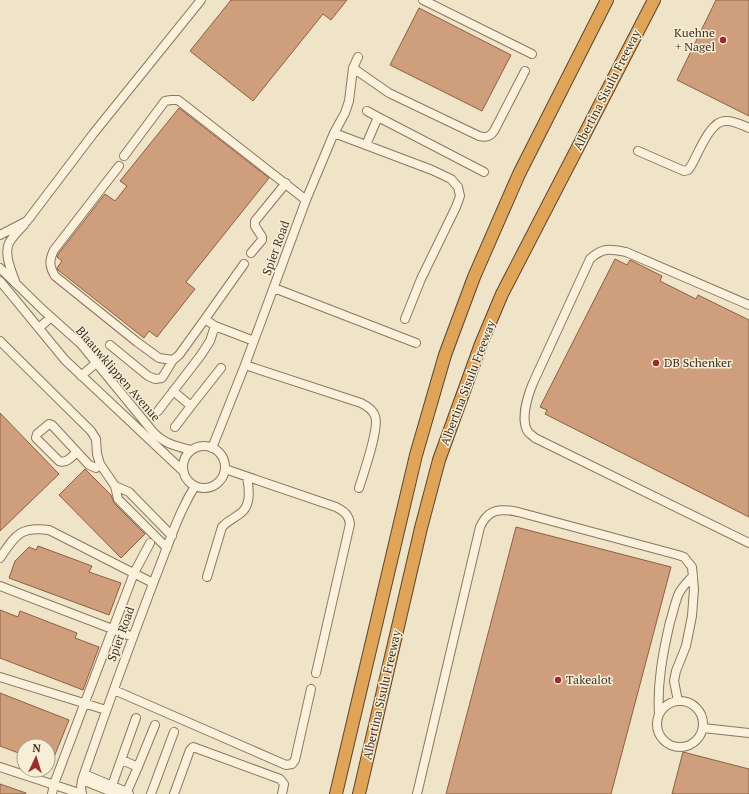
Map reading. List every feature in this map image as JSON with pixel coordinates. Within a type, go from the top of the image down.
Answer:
[{"type":"highway","name":"Albertina Sisulu Freeway","points":[[336,794],[416,455],[445,356],[474,277],[519,174],[607,0]]},
{"type":"highway","name":"Albertina Sisulu Freeway","points":[[359,794],[421,528],[439,460],[481,344],[502,294],[654,0]]},
{"type":"street","points":[[17,285],[8,260],[9,243],[93,134],[201,0]]},
{"type":"street","points":[[423,0],[532,54]]},
{"type":"street","name":"Spier Road","points":[[212,448],[245,365],[306,200],[334,133],[345,113],[349,101],[353,68],[358,57]]},
{"type":"street","points":[[353,68],[389,93],[480,136],[487,137],[494,131],[525,71]]},
{"type":"street","points":[[124,156],[165,101],[178,100],[306,200]]},
{"type":"street","points":[[368,111],[484,172]]},
{"type":"street","points":[[366,145],[378,116]]},
{"type":"street","points":[[638,151],[684,171],[688,170],[691,166],[711,129],[719,122],[724,120],[730,121],[749,128]]},
{"type":"street","points":[[334,133],[432,170],[451,179],[458,187],[460,196],[404,319]]},
{"type":"street","points":[[118,166],[54,250],[50,258],[50,268],[55,276],[137,342],[159,358],[173,360]]},
{"type":"street","points":[[251,253],[262,240],[262,237],[255,226],[255,221],[286,183]]},
{"type":"street","points":[[0,235],[4,231],[27,221]]},
{"type":"street","points":[[749,305],[626,252],[605,250],[597,252],[590,259],[533,383],[528,396],[525,422],[528,432],[536,438],[749,543]]},
{"type":"street","points":[[110,345],[148,376],[155,379],[162,378],[173,360],[179,356],[244,264]]},
{"type":"street","name":"Blaauwklippen Avenue","points":[[0,268],[81,344],[160,439],[169,444],[191,450]]},
{"type":"street","name":"Blaauwklippen Avenue","points":[[0,281],[65,360],[183,471]]},
{"type":"street","points":[[274,288],[416,343]]},
{"type":"street","points":[[39,328],[51,317]]},
{"type":"street","points":[[205,319],[215,326],[254,341]]},
{"type":"street","points":[[158,411],[201,355],[210,341],[215,326]]},
{"type":"street","points":[[0,341],[91,431],[96,439],[97,454],[100,464],[115,486],[118,499],[167,548]]},
{"type":"street","points":[[81,376],[96,363]]},
{"type":"street","points":[[245,365],[362,403],[372,411],[376,416],[375,431],[359,488]]},
{"type":"street","points":[[175,427],[221,368]]},
{"type":"street","points":[[173,391],[191,406]]},
{"type":"street","points":[[77,452],[66,462],[59,461],[36,438],[37,434],[49,424],[52,425],[93,467],[96,468],[100,464]]},
{"type":"street","points":[[202,446],[212,448],[218,451],[222,457],[225,469],[223,476],[214,485],[201,488],[189,482],[183,471],[184,459],[191,450],[202,446]]},
{"type":"street","points":[[225,469],[336,507],[349,518],[350,524],[316,673]]},
{"type":"street","points":[[207,577],[222,527],[244,510],[247,504],[249,488],[247,477]]},
{"type":"street","points":[[115,486],[129,492],[172,536]]},
{"type":"street","name":"Spier Road","points":[[82,794],[81,787],[83,777],[132,637],[186,502],[195,486]]},
{"type":"street","points":[[416,794],[480,528],[488,515],[499,510],[508,510],[678,555],[689,561],[692,567],[694,589],[692,616],[686,646],[676,671],[674,681],[678,701]]},
{"type":"street","points":[[0,558],[12,540],[22,531],[36,528],[49,530],[153,583]]},
{"type":"street","points":[[52,794],[54,784],[134,573],[150,543]]},
{"type":"street","points":[[659,714],[658,695],[660,676],[668,630],[679,594],[683,586],[693,576]]},
{"type":"street","points":[[0,586],[132,637]]},
{"type":"street","points":[[0,677],[106,710]]},
{"type":"street","points":[[114,690],[286,764],[292,764],[295,760],[311,689]]},
{"type":"street","points":[[685,701],[697,708],[701,714],[703,728],[695,741],[681,747],[673,746],[660,736],[657,729],[659,714],[663,708],[670,703],[685,701]]},
{"type":"street","points":[[113,790],[136,718]]},
{"type":"street","points":[[83,777],[113,790],[127,793],[154,725]]},
{"type":"street","points":[[703,728],[749,733]]},
{"type":"street","points":[[151,794],[174,732]]},
{"type":"street","points":[[174,794],[190,750],[193,748],[280,779],[284,784],[282,794]]},
{"type":"street","points":[[122,760],[138,767]]},
{"type":"street","points":[[0,767],[82,794]]},
{"type":"building","points":[[231,0],[347,0],[331,20],[323,14],[253,101],[190,51]]},
{"type":"building","name":"Kuehne + Nagel","points":[[716,0],[749,0],[749,116],[677,80]]},
{"type":"building","points":[[419,8],[511,55],[482,111],[390,65]]},
{"type":"building","points":[[179,108],[269,178],[186,282],[195,289],[157,337],[149,331],[144,338],[58,270],[57,268],[62,261],[57,257],[105,194],[115,201],[127,186],[120,181]]},
{"type":"building","name":"DB Schenker","points":[[615,259],[627,265],[630,260],[662,276],[660,281],[696,299],[698,295],[749,320],[749,517],[545,414],[547,410],[540,407]]},
{"type":"building","points":[[0,413],[59,474],[0,531]]},
{"type":"building","points":[[85,469],[111,495],[114,503],[145,534],[121,558],[59,495]]},
{"type":"building","name":"Takealot","points":[[516,527],[671,567],[611,794],[446,794]]},
{"type":"building","points":[[38,546],[92,566],[89,572],[121,583],[109,615],[9,578],[15,561],[29,547],[36,550]]},
{"type":"building","points":[[0,610],[18,617],[20,611],[77,633],[75,638],[99,647],[83,690],[0,658]]},
{"type":"building","points":[[0,693],[69,720],[56,752],[56,738],[16,738],[16,752],[0,746]]},
{"type":"building","points":[[683,752],[749,769],[749,794],[672,794]]},
{"type":"building","points":[[0,784],[26,793],[26,794],[0,794]]},
{"type":"place","name":"Kuehne + Nagel","points":[[723,40]]},
{"type":"place","name":"DB Schenker","points":[[656,363]]},
{"type":"place","name":"Takealot","points":[[558,680]]}]
